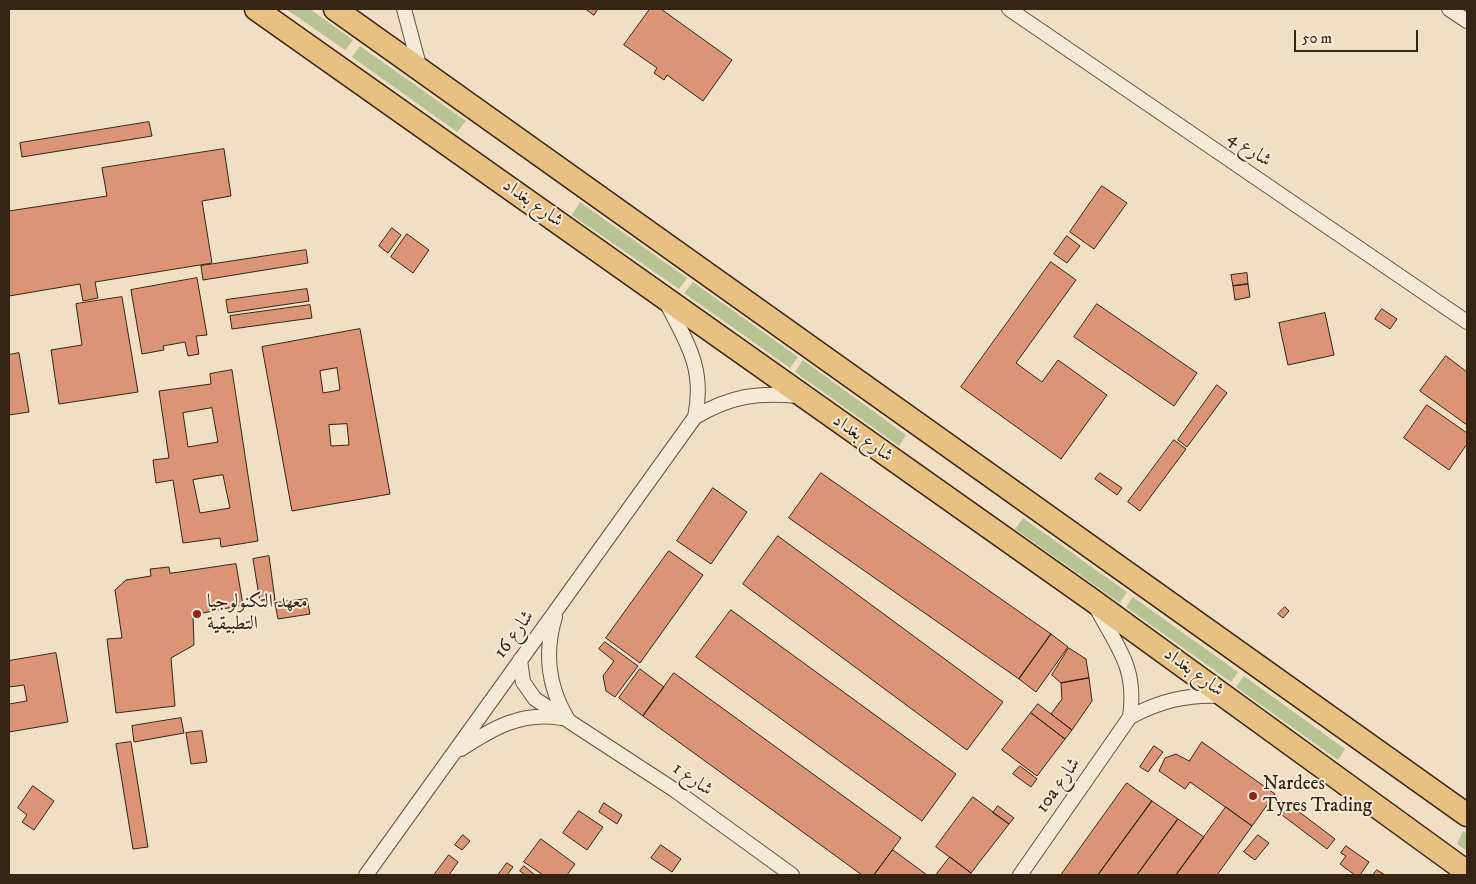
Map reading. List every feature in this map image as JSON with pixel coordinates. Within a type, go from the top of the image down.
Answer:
[{"type":"main road","name":"شارع بغداد","points":[[256,9],[1092,600],[1467,872]]},
{"type":"main road","points":[[335,9],[1467,815]]},
{"type":"street","points":[[404,9],[420,69]]},
{"type":"street","name":"شارع 4","points":[[1009,9],[1467,322]]},
{"type":"street","points":[[1449,9],[1467,21]]},
{"type":"street","name":"شارع 16","points":[[664,298],[695,360],[698,379],[695,417]]},
{"type":"street","name":"شارع 16","points":[[366,875],[695,417],[718,403],[738,398],[773,394],[801,396]]},
{"type":"street","points":[[1092,600],[1124,655],[1132,686],[1130,717]]},
{"type":"street","points":[[558,607],[549,640],[549,668],[555,694],[567,719]]},
{"type":"street","name":"شارع 1","points":[[520,660],[523,682],[535,699],[676,791],[792,875]]},
{"type":"street","name":"10a شارع","points":[[1020,875],[1130,717],[1165,700],[1184,696],[1225,696]]},
{"type":"street","name":"شارع 1","points":[[453,755],[488,730],[513,720],[540,716],[567,719]]},
{"type":"green space","points":[[286,9],[310,9],[353,40],[345,50]]},
{"type":"green space","points":[[360,46],[466,121],[457,132],[352,57]]},
{"type":"green space","points":[[580,202],[687,278],[679,289],[572,215]]},
{"type":"green space","points":[[693,282],[798,357],[790,368],[684,293]]},
{"type":"green space","points":[[803,360],[906,435],[899,446],[795,372]]},
{"type":"green space","points":[[1023,518],[1127,592],[1120,603],[1015,529]]},
{"type":"green space","points":[[1133,597],[1238,672],[1231,682],[1126,607]]},
{"type":"green space","points":[[1244,676],[1345,749],[1338,760],[1236,687]]},
{"type":"green space","points":[[1463,831],[1467,834],[1467,851],[1457,844]]},
{"type":"building","points":[[586,9],[598,9],[594,15]]},
{"type":"building","points":[[650,9],[661,9],[732,60],[703,101],[667,75],[664,80],[654,73],[657,68],[624,45]]},
{"type":"building","points":[[149,122],[152,136],[22,157],[20,143]]},
{"type":"building","points":[[224,149],[231,196],[202,201],[212,263],[95,282],[98,298],[83,301],[80,284],[9,296],[9,211],[107,196],[102,168]]},
{"type":"building","points":[[1102,186],[1127,203],[1094,249],[1070,232]]},
{"type":"building","points":[[392,228],[401,235],[388,253],[379,246]]},
{"type":"building","points":[[407,234],[429,250],[413,273],[391,257]]},
{"type":"building","points":[[1067,236],[1080,246],[1067,263],[1054,254]]},
{"type":"building","points":[[306,250],[308,263],[203,280],[201,266]]},
{"type":"building","points":[[1051,262],[1076,280],[1016,363],[1042,382],[1058,360],[1107,395],[1061,459],[961,387]]},
{"type":"building","points":[[1247,273],[1248,284],[1233,286],[1231,275]]},
{"type":"building","points":[[197,278],[207,335],[196,336],[199,354],[188,356],[185,342],[163,346],[164,350],[142,354],[131,290]]},
{"type":"building","points":[[1248,284],[1250,297],[1235,300],[1233,286]]},
{"type":"building","points":[[307,289],[309,301],[228,313],[226,300]]},
{"type":"building","points":[[122,297],[138,392],[59,404],[51,350],[82,345],[76,304]]},
{"type":"building","points":[[1097,304],[1197,373],[1174,406],[1074,337]]},
{"type":"building","points":[[310,305],[312,318],[232,329],[230,316]]},
{"type":"building","points":[[1382,309],[1397,319],[1390,329],[1375,319]]},
{"type":"building","points":[[1325,313],[1334,355],[1288,365],[1279,323]]},
{"type":"building","points":[[360,329],[390,494],[292,511],[262,347]],"holes":[[[337,368],[340,390],[323,393],[320,371]],[[347,424],[349,445],[331,446],[329,425]]]},
{"type":"building","points":[[19,353],[29,412],[9,415],[9,355]]},
{"type":"building","points":[[1446,356],[1467,372],[1467,425],[1420,391]]},
{"type":"building","points":[[232,370],[258,541],[221,547],[220,538],[183,543],[173,480],[156,483],[153,460],[169,458],[159,391],[211,384],[210,374]],"holes":[[[212,408],[218,442],[188,447],[183,413]],[[223,475],[230,508],[200,513],[193,480]]]},
{"type":"building","points":[[1217,385],[1227,393],[1187,447],[1178,440]]},
{"type":"building","points":[[1427,405],[1467,433],[1467,444],[1449,470],[1404,438]]},
{"type":"building","points":[[1174,440],[1186,449],[1140,511],[1128,502]]},
{"type":"building","points":[[821,473],[1051,634],[1019,679],[789,518]]},
{"type":"building","points":[[1100,473],[1122,488],[1117,495],[1095,479]]},
{"type":"building","points":[[713,488],[747,512],[711,564],[677,541]]},
{"type":"building","points":[[778,536],[1003,702],[967,750],[743,584]]},
{"type":"building","points":[[669,551],[703,575],[640,663],[606,638]]},
{"type":"building","points":[[269,556],[275,600],[260,602],[253,559]]},
{"type":"building","points":[[236,564],[243,605],[193,615],[194,645],[171,658],[175,706],[116,713],[107,639],[122,638],[115,590],[126,580],[151,576],[150,569],[169,567],[170,573]]},
{"type":"building","points":[[307,599],[310,614],[278,619],[275,603]]},
{"type":"building","points":[[1285,607],[1289,611],[1283,618],[1278,614]]},
{"type":"building","points":[[731,610],[956,774],[922,821],[696,657]]},
{"type":"building","points":[[1051,634],[1068,647],[1036,692],[1019,679]]},
{"type":"building","points":[[605,642],[638,666],[615,697],[606,691],[603,676],[614,661],[599,649]]},
{"type":"building","points":[[1069,648],[1086,659],[1089,678],[1061,683],[1052,675]]},
{"type":"building","points":[[56,653],[68,722],[9,732],[9,704],[27,701],[24,685],[9,687],[9,661]]},
{"type":"building","points":[[640,669],[664,687],[643,716],[619,698]]},
{"type":"building","points":[[674,673],[901,838],[874,875],[862,875],[643,716]]},
{"type":"building","points":[[1089,678],[1092,701],[1072,730],[1051,714],[1062,699],[1061,683]]},
{"type":"building","points":[[1038,704],[1072,730],[1065,739],[1031,713]]},
{"type":"building","points":[[1031,713],[1065,739],[1037,776],[1002,750]]},
{"type":"building","points":[[181,718],[184,733],[134,742],[132,726]]},
{"type":"building","points":[[202,731],[207,762],[191,764],[186,733]]},
{"type":"building","points":[[131,742],[148,847],[133,849],[116,744]]},
{"type":"building","points":[[1202,742],[1275,794],[1252,826],[1190,782],[1185,789],[1159,771],[1165,758],[1176,754],[1189,761]]},
{"type":"building","points":[[1154,746],[1163,752],[1148,772],[1140,767]]},
{"type":"building","points":[[1020,766],[1037,779],[1031,787],[1013,774]]},
{"type":"building","points":[[1127,783],[1152,801],[1098,875],[1061,875]]},
{"type":"building","points":[[33,786],[54,801],[34,830],[22,822],[27,815],[18,808]]},
{"type":"building","points":[[973,797],[1009,824],[971,873],[936,847]]},
{"type":"building","points":[[1152,801],[1178,819],[1137,875],[1098,875]]},
{"type":"building","points":[[604,803],[622,815],[617,824],[599,812]]},
{"type":"building","points":[[1290,805],[1335,839],[1327,849],[1282,815]]},
{"type":"building","points":[[998,806],[1014,818],[1009,824],[993,813]]},
{"type":"building","points":[[1226,807],[1252,826],[1217,875],[1176,875]]},
{"type":"building","points":[[579,811],[603,827],[587,850],[563,833]]},
{"type":"building","points":[[1178,819],[1204,837],[1176,875],[1137,875]]},
{"type":"building","points":[[463,835],[470,841],[462,850],[455,845]]},
{"type":"building","points":[[1258,835],[1269,843],[1255,860],[1244,852]]},
{"type":"building","points":[[541,839],[575,864],[567,875],[543,875],[524,862]]},
{"type":"building","points":[[661,845],[681,859],[672,872],[651,858]]},
{"type":"building","points":[[1346,846],[1369,862],[1360,875],[1355,875],[1340,864],[1346,856],[1341,853]]},
{"type":"building","points":[[893,850],[927,875],[874,875]]},
{"type":"building","points":[[449,855],[458,862],[449,875],[434,875]]},
{"type":"building","points":[[950,857],[971,873],[970,875],[936,875]]},
{"type":"building","points":[[507,863],[513,867],[507,875],[498,875]]},
{"type":"building","points":[[524,866],[535,875],[525,875],[520,871]]},
{"type":"building","points":[[1377,870],[1385,875],[1373,875]]},
{"type":"place","name":"معهد التكنولوجيا التطبيقية","points":[[197,614]]},
{"type":"place","name":"Nardees Tyres Trading","points":[[1253,796]]}]
